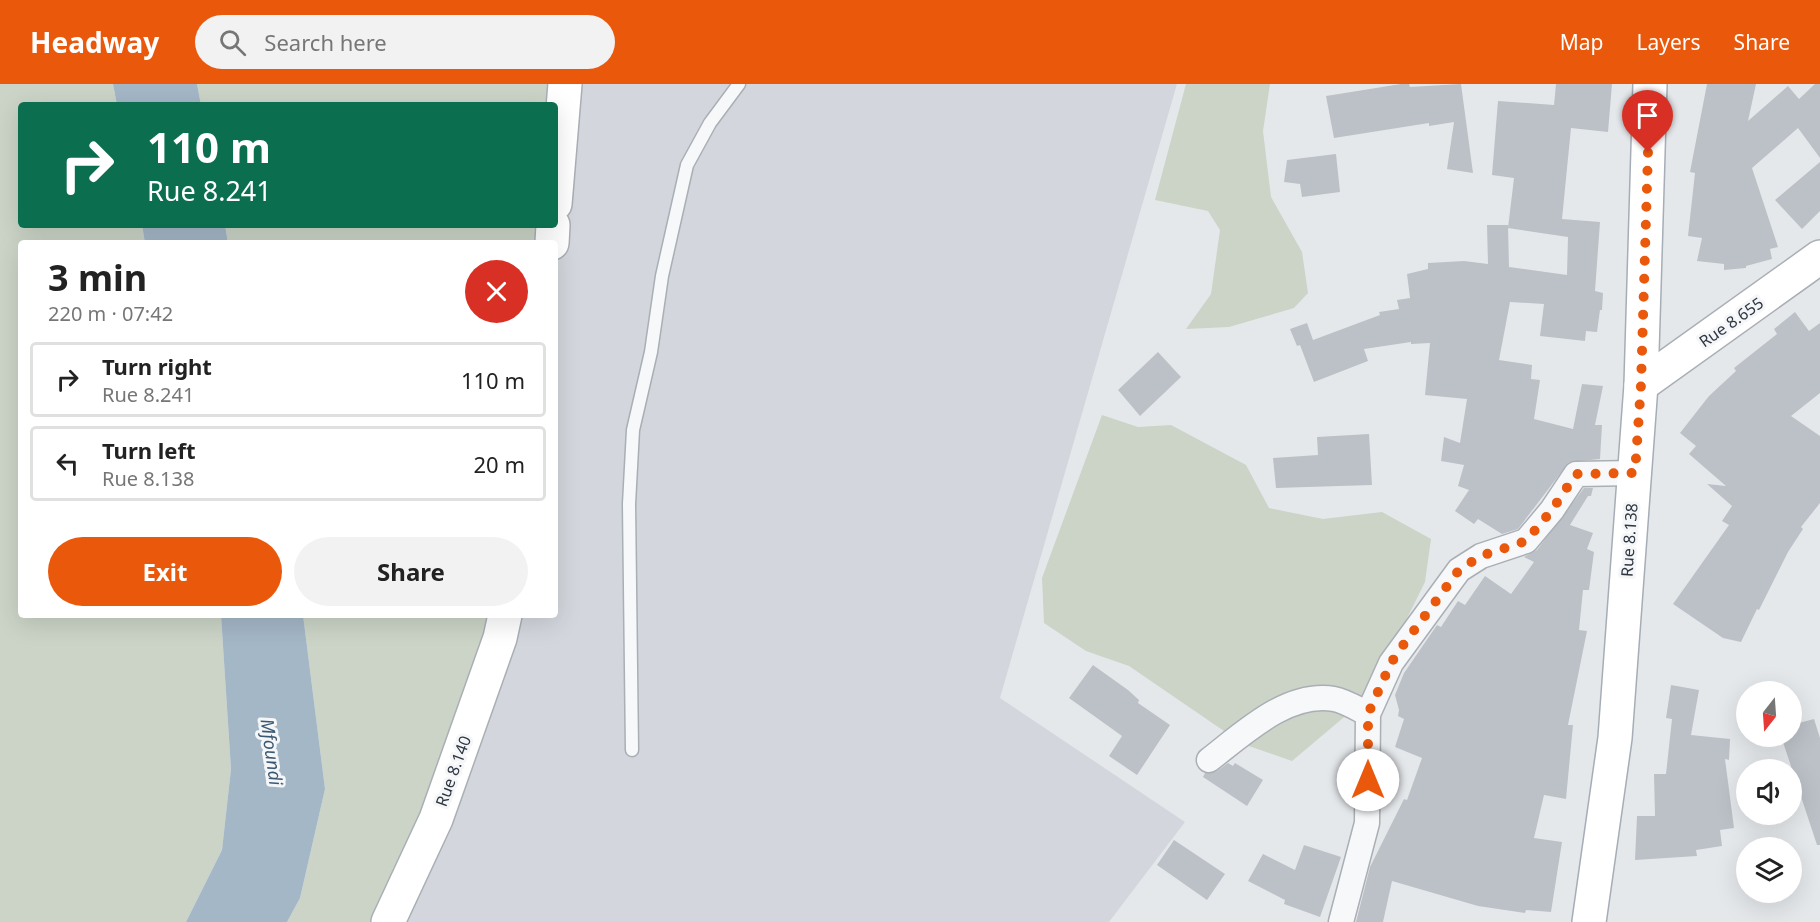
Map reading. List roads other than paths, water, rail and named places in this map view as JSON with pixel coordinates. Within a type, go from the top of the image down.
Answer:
[{"type":"main road","points":[[558,168],[565,84]]},
{"type":"main road","name":"Rue 8.138","points":[[1589,922],[1616,738],[1641,385],[1650,84]]},
{"type":"main road","name":"Rue 8.655","points":[[1641,385],[1820,257]]},
{"type":"main road","name":"Rue 8.140","points":[[388,922],[436,819],[500,638],[503,618]]},
{"type":"street","points":[[1341,922],[1367,823],[1368,714],[1391,663],[1459,570],[1481,556],[1526,541],[1552,510],[1576,474],[1635,473]]},
{"type":"street","points":[[1209,760],[1258,722],[1302,700],[1334,699],[1368,714]]},
{"type":"lane","points":[[632,750],[629,504],[633,430],[651,352],[662,276],[687,165],[710,123],[739,84]]},
{"type":"water","points":[[113,84],[197,84],[200,102],[116,102]]},
{"type":"water","points":[[142,228],[226,228],[228,240],[144,240]]},
{"type":"water","name":"Mfoundi","points":[[221,618],[303,618],[325,789],[300,898],[287,922],[186,922],[222,850],[231,769]]}]
